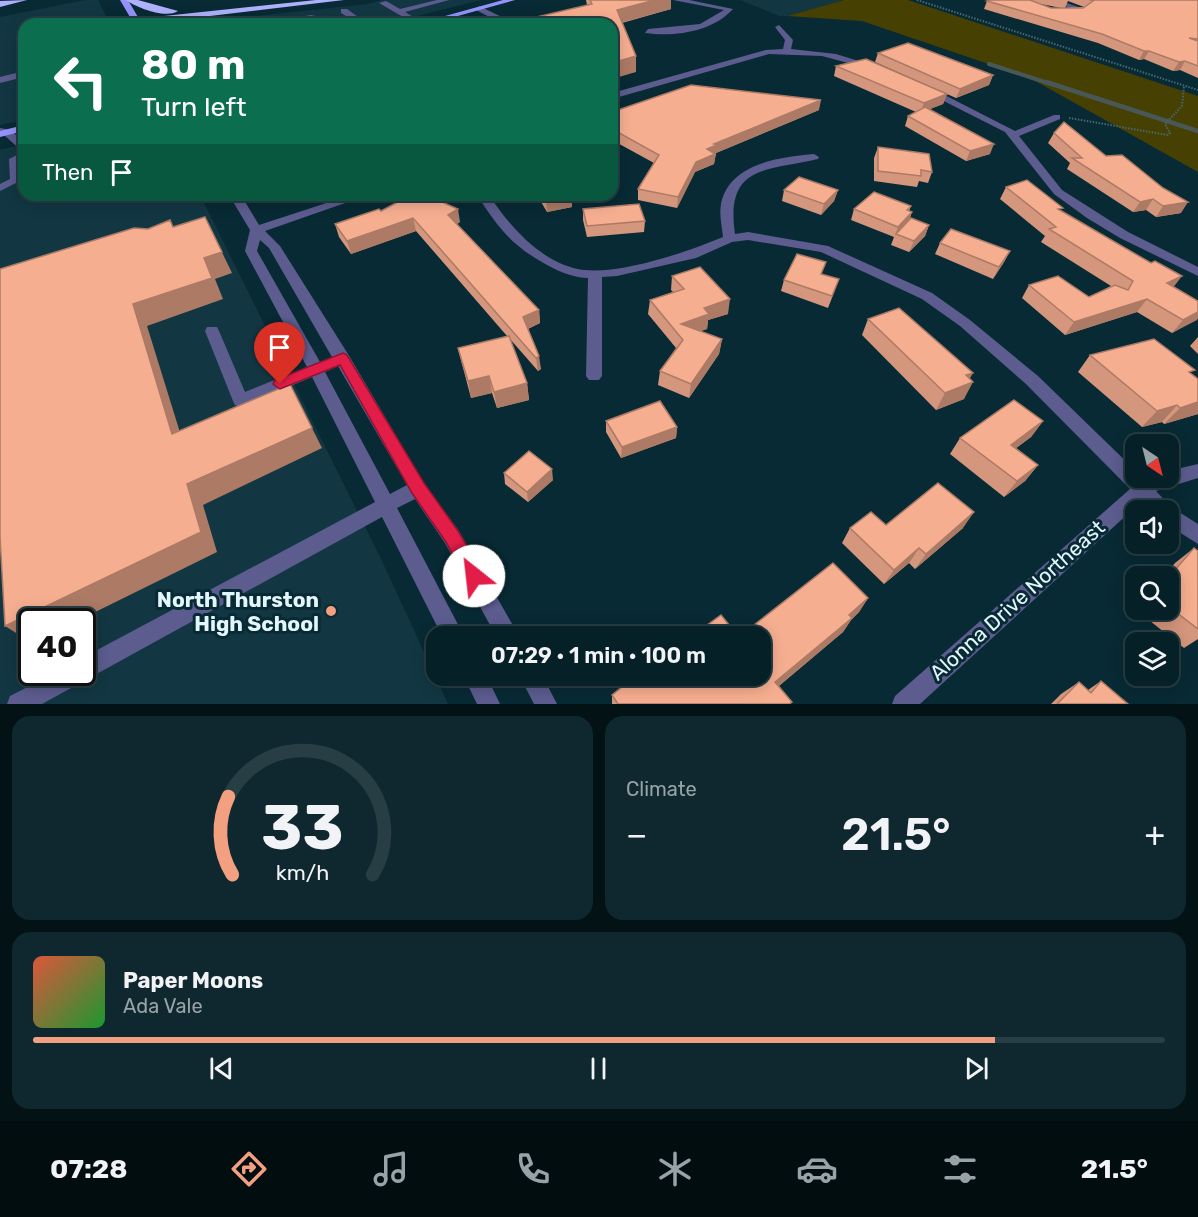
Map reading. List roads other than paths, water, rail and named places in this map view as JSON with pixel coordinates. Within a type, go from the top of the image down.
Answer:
[{"type":"highway","points":[[0,4],[23,0]]},
{"type":"highway","points":[[130,0],[156,9],[176,11],[304,0]]},
{"type":"highway","points":[[217,18],[340,0]]},
{"type":"main road","points":[[124,0],[134,18]]},
{"type":"main road","points":[[442,18],[511,0]]},
{"type":"main road","points":[[2,132],[18,129]]},
{"type":"street","points":[[398,12],[445,0]]},
{"type":"street","points":[[648,31],[693,28],[713,23],[729,9],[677,0]]},
{"type":"street","points":[[1051,0],[1083,10],[1073,15],[1063,15]]},
{"type":"street","points":[[383,3],[409,18]]},
{"type":"street","points":[[479,8],[498,18]]},
{"type":"street","points":[[344,11],[355,18]]},
{"type":"street","points":[[302,18],[312,16],[324,18]]},
{"type":"street","points":[[779,27],[789,40],[786,51]]},
{"type":"street","points":[[618,94],[755,55],[786,51],[852,60],[883,71]]},
{"type":"street","points":[[0,80],[18,76]]},
{"type":"street","points":[[912,83],[988,118],[1014,135],[1058,192],[1124,235],[1198,272]]},
{"type":"street","points":[[1014,135],[1057,117]]},
{"type":"street","points":[[2,132],[18,144]]},
{"type":"street","points":[[1,160],[18,157]]},
{"type":"street","points":[[729,239],[728,198],[735,186],[757,169],[777,160],[814,157]]},
{"type":"street","points":[[0,188],[16,180],[18,165]]},
{"type":"street","points":[[239,201],[256,230],[274,246],[343,358],[418,488],[452,537],[502,626]]},
{"type":"street","points":[[256,230],[344,201]]},
{"type":"street","points":[[487,201],[501,223],[527,249],[563,268],[584,274],[618,272],[691,255],[729,239],[748,236],[824,249],[927,296],[965,323],[1032,380],[1153,500]]},
{"type":"street","points":[[256,230],[251,251],[316,369],[448,626]]},
{"type":"street","points":[[594,376],[595,273]]},
{"type":"street","points":[[213,331],[241,401],[343,358]]},
{"type":"street","name":"Alonna Drive Northeast","points":[[903,704],[1142,489],[1161,480],[1198,471]]},
{"type":"street","points":[[96,663],[418,488]]},
{"type":"street","points":[[1179,522],[1198,535]]},
{"type":"street","points":[[18,704],[52,686]]},
{"type":"street","points":[[480,686],[489,704]]},
{"type":"street","points":[[536,686],[546,704]]},
{"type":"waterway","points":[[989,64],[1051,84]]},
{"type":"waterway","points":[[1046,82],[1198,131]]},
{"type":"place","name":"North Thurston High School","points":[[331,611]]}]
